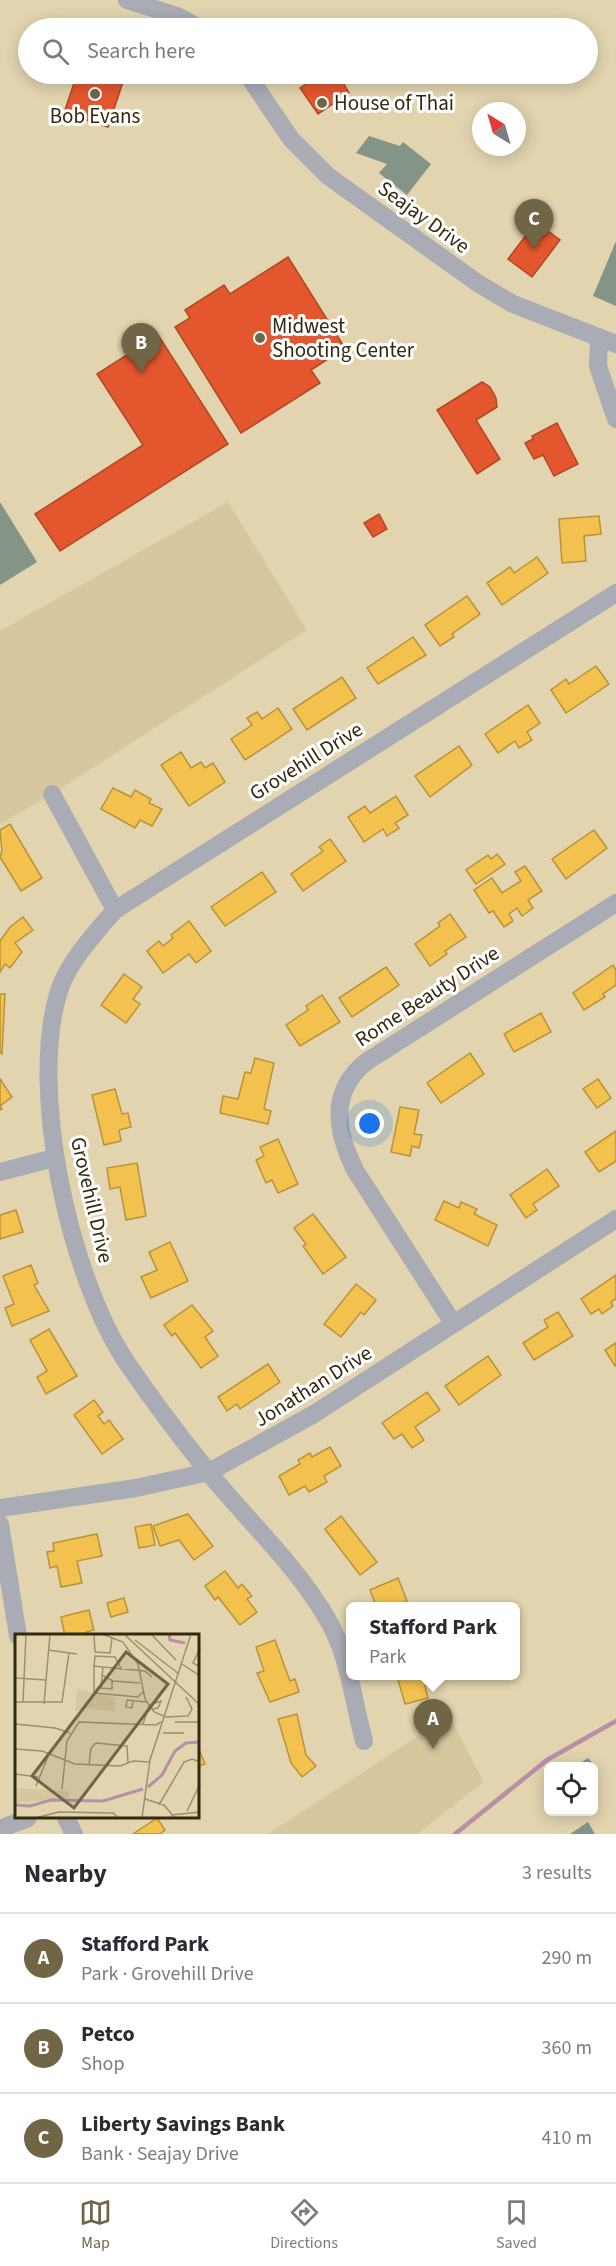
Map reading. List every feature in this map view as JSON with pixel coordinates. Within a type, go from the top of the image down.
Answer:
[{"type":"street","points":[[127,0],[181,18]]},
{"type":"street","name":"Seajay Drive","points":[[258,84],[291,139],[328,176],[479,284],[513,304],[608,341]]},
{"type":"street","points":[[608,341],[598,366],[616,419]]},
{"type":"street","name":"Grovehill Drive","points":[[346,1666],[342,1649],[328,1620],[294,1571],[209,1472],[126,1361],[103,1316],[79,1259],[54,1158],[48,1080],[51,1036],[59,990],[86,943],[115,910],[616,592]]},
{"type":"street","points":[[52,794],[115,910]]},
{"type":"street","name":"Rome Beauty Drive","points":[[453,1323],[345,1150],[338,1127],[338,1111],[342,1092],[352,1076],[366,1062],[616,903]]},
{"type":"street","points":[[0,1172],[54,1158]]},
{"type":"street","name":"Jonathan Drive","points":[[0,1508],[136,1488],[209,1472],[314,1414],[616,1219]]},
{"type":"street","points":[[0,1524],[18,1634]]},
{"type":"street","name":"Grovehill Drive","points":[[349,1680],[364,1742]]},
{"type":"street","points":[[0,1829],[25,1819]]},
{"type":"street","points":[[66,1819],[74,1834]]},
{"type":"shaded area","points":[[228,502],[307,630],[52,794],[0,824],[0,631]]},
{"type":"shaded area","points":[[449,1716],[484,1782],[417,1834],[268,1834]]},
{"type":"building: Homes","points":[[599,516],[601,534],[584,536],[586,561],[562,563],[559,519]]},
{"type":"building: Homes","points":[[537,557],[548,573],[502,605],[487,583],[510,567],[514,573]]},
{"type":"building: Homes","points":[[467,596],[480,614],[452,634],[454,637],[440,646],[425,625]]},
{"type":"building: Homes","points":[[413,637],[426,655],[378,684],[367,668]]},
{"type":"building: Homes","points":[[596,666],[609,684],[566,713],[551,690],[566,679],[569,684]]},
{"type":"building: Homes","points":[[342,677],[356,698],[307,730],[293,709]]},
{"type":"building: Homes","points":[[528,705],[540,723],[527,732],[532,740],[519,748],[515,741],[498,753],[485,734]]},
{"type":"building: Homes","points":[[278,708],[292,729],[245,760],[231,739],[252,725],[247,718],[257,712],[262,719]]},
{"type":"building: Homes","points":[[459,746],[472,765],[430,797],[415,776]]},
{"type":"building: Homes","points":[[181,752],[191,768],[201,762],[205,768],[213,763],[225,782],[189,806],[161,765]]},
{"type":"building: Homes","points":[[113,788],[131,797],[135,790],[151,799],[149,803],[162,809],[152,826],[140,820],[135,828],[101,809]]},
{"type":"building: Homes","points":[[396,796],[408,815],[395,823],[399,828],[387,836],[383,829],[364,842],[348,817],[365,806],[370,813]]},
{"type":"building: Homes","points":[[10,824],[42,878],[21,891],[0,857],[2,851],[0,830]]},
{"type":"building: Homes","points":[[594,830],[607,848],[566,879],[552,859]]},
{"type":"building: Homes","points":[[330,839],[346,861],[303,891],[291,874],[323,851],[319,847]]},
{"type":"building: Homes","points":[[497,854],[505,864],[476,884],[466,870],[488,855],[491,859]]},
{"type":"building: Homes","points":[[525,866],[542,891],[528,900],[533,908],[522,916],[517,908],[509,914],[513,921],[504,927],[493,911],[489,913],[474,890],[492,878],[502,893],[521,881],[515,872]]},
{"type":"building: Homes","points":[[262,872],[276,892],[225,926],[211,907]]},
{"type":"building: Homes","points":[[450,914],[466,937],[445,951],[447,954],[430,966],[415,944],[440,926],[438,923]]},
{"type":"building: Homes","points":[[23,917],[33,930],[15,943],[22,952],[10,968],[5,964],[0,972],[0,941],[10,927]]},
{"type":"building: Homes","points":[[189,921],[211,951],[196,963],[189,954],[163,973],[147,951],[159,941],[163,946],[173,938],[171,935]]},
{"type":"building: Homes","points":[[613,965],[616,970],[616,985],[603,994],[605,997],[584,1010],[573,993]]},
{"type":"building: Homes","points":[[386,967],[399,985],[352,1017],[339,998]]},
{"type":"building: Homes","points":[[124,974],[142,987],[133,999],[140,1004],[126,1023],[101,1005]]},
{"type":"building: Homes","points":[[0,994],[5,994],[2,1054],[0,1053]]},
{"type":"building: Homes","points":[[322,995],[340,1022],[300,1046],[286,1025],[308,1010],[306,1006]]},
{"type":"building: Homes","points":[[541,1013],[551,1032],[514,1052],[504,1034]]},
{"type":"building: Homes","points":[[470,1053],[484,1074],[441,1103],[427,1083]]},
{"type":"building: Homes","points":[[255,1058],[274,1063],[264,1109],[271,1111],[268,1124],[220,1113],[223,1096],[238,1099],[245,1072],[251,1073]]},
{"type":"building: Homes","points":[[0,1079],[12,1097],[0,1106]]},
{"type":"building: Homes","points":[[598,1079],[611,1098],[597,1108],[583,1089]]},
{"type":"building: Homes","points":[[115,1089],[122,1114],[128,1113],[131,1127],[119,1130],[121,1141],[104,1145],[92,1095]]},
{"type":"building: Homes","points":[[400,1107],[419,1110],[414,1134],[422,1135],[419,1148],[412,1146],[410,1156],[391,1152]]},
{"type":"building: Homes","points":[[616,1131],[616,1161],[599,1172],[585,1152]]},
{"type":"building: Homes","points":[[278,1139],[298,1184],[278,1193],[272,1180],[266,1183],[256,1160],[264,1156],[260,1147]]},
{"type":"building: Homes","points":[[137,1163],[146,1216],[126,1220],[120,1187],[110,1189],[107,1168]]},
{"type":"building: Homes","points":[[547,1169],[559,1186],[533,1204],[537,1210],[526,1218],[510,1195]]},
{"type":"building: Homes","points":[[444,1201],[459,1208],[461,1202],[477,1209],[474,1214],[497,1225],[488,1246],[435,1220]]},
{"type":"building: Homes","points":[[16,1210],[23,1232],[0,1239],[0,1215]]},
{"type":"building: Homes","points":[[313,1214],[346,1257],[323,1274],[303,1246],[306,1244],[294,1228]]},
{"type":"building: Homes","points":[[170,1242],[188,1281],[151,1298],[141,1277],[157,1270],[149,1252]]},
{"type":"building: Homes","points":[[31,1265],[38,1283],[34,1285],[49,1311],[12,1326],[5,1308],[14,1304],[3,1276]]},
{"type":"building: Homes","points":[[616,1275],[616,1299],[611,1302],[613,1306],[602,1314],[599,1309],[591,1314],[581,1299]]},
{"type":"building: Homes","points":[[356,1284],[376,1300],[364,1315],[361,1312],[341,1337],[324,1324]]},
{"type":"building: Homes","points":[[192,1305],[213,1331],[205,1337],[218,1356],[201,1368],[175,1333],[172,1336],[164,1325]]},
{"type":"building: Homes","points":[[558,1312],[573,1336],[534,1360],[523,1343],[548,1327],[544,1320]]},
{"type":"building: Homes","points":[[49,1329],[77,1376],[46,1394],[37,1377],[47,1371],[30,1340]]},
{"type":"building: Homes","points":[[616,1343],[616,1365],[615,1366],[605,1350]]},
{"type":"building: Homes","points":[[488,1356],[501,1375],[459,1405],[445,1386]]},
{"type":"building: Homes","points":[[268,1364],[280,1382],[240,1409],[237,1404],[227,1411],[218,1397]]},
{"type":"building: Homes","points":[[427,1392],[440,1410],[415,1427],[424,1440],[412,1448],[402,1434],[394,1439],[382,1423]]},
{"type":"building: Homes","points":[[94,1400],[103,1412],[98,1416],[104,1424],[109,1420],[123,1439],[102,1454],[74,1415]]},
{"type":"building: Homes","points":[[330,1447],[341,1466],[324,1476],[327,1482],[309,1492],[305,1486],[289,1495],[279,1476],[300,1464],[298,1460],[310,1453],[312,1457]]},
{"type":"building: Homes","points":[[188,1514],[213,1546],[194,1560],[179,1540],[160,1546],[153,1526]]},
{"type":"building: Homes","points":[[341,1516],[377,1562],[360,1575],[325,1529]]},
{"type":"building: Homes","points":[[151,1524],[155,1545],[139,1548],[135,1527]]},
{"type":"building: Homes","points":[[97,1534],[102,1556],[77,1561],[82,1583],[61,1587],[57,1566],[50,1568],[47,1552],[54,1551],[53,1543]]},
{"type":"building: Homes","points":[[225,1571],[238,1588],[242,1584],[252,1596],[247,1599],[257,1612],[240,1625],[218,1597],[215,1600],[205,1586]]},
{"type":"building: Homes","points":[[398,1578],[407,1601],[375,1602],[370,1590]]},
{"type":"building: Homes","points":[[124,1598],[128,1612],[111,1617],[107,1603]]},
{"type":"building: Homes","points":[[89,1610],[94,1630],[86,1632],[86,1634],[65,1634],[61,1617]]},
{"type":"building: Homes","points":[[275,1640],[290,1681],[295,1679],[299,1692],[270,1702],[257,1673],[264,1671],[256,1647]]},
{"type":"building: Homes","points":[[398,1680],[433,1680],[434,1683],[425,1686],[428,1698],[405,1704]]},
{"type":"building: Homes","points":[[297,1714],[306,1755],[316,1766],[302,1777],[291,1763],[278,1719]]},
{"type":"building: Homes","points":[[200,1752],[205,1764],[200,1765]]},
{"type":"building: Homes","points":[[156,1819],[165,1830],[160,1834],[133,1834]]},
{"type":"building: Shops","name":"Bob Evans","points":[[74,84],[122,84],[108,127],[64,113]]},
{"type":"building: Shops","name":"House of Thai","points":[[306,84],[344,84],[349,93],[318,114],[300,88]]},
{"type":"building: Shops","points":[[536,222],[560,240],[532,277],[508,259]]},
{"type":"building: Shops","name":"Midwest Shooting Center","points":[[288,257],[345,348],[311,370],[320,383],[241,433],[175,327],[190,318],[185,310],[224,285],[230,294]]},
{"type":"building: Shops","points":[[158,335],[228,444],[60,551],[35,514],[143,445],[97,374]]},
{"type":"building: Shops","points":[[482,382],[490,387],[496,398],[497,407],[476,420],[500,459],[477,474],[437,410]]},
{"type":"building: Shops","points":[[557,423],[578,464],[554,476],[543,455],[534,459],[525,443],[533,439],[532,436]]},
{"type":"building: Shops","points":[[379,514],[387,529],[373,537],[364,523]]},
{"type":"building: Other","points":[[369,136],[400,146],[403,142],[431,164],[407,195],[379,173],[387,164],[356,153]]},
{"type":"building: Other","points":[[616,241],[616,306],[593,296]]},
{"type":"building: Other","points":[[0,502],[37,562],[0,585]]},
{"type":"building: Other","points":[[588,1822],[595,1834],[570,1834]]},
{"type":"waterway","points":[[455,1834],[547,1760],[616,1721]]},
{"type":"place","name":"Bob Evans","points":[[95,94]]},
{"type":"place","name":"House of Thai","points":[[322,103]]},
{"type":"place","name":"Liberty Savings Bank","points":[[534,249]]},
{"type":"place","name":"Midwest Shooting Center","points":[[260,338]]},
{"type":"place","name":"Petco","points":[[141,373]]},
{"type":"place","name":"Stafford Park","points":[[433,1749]]}]
